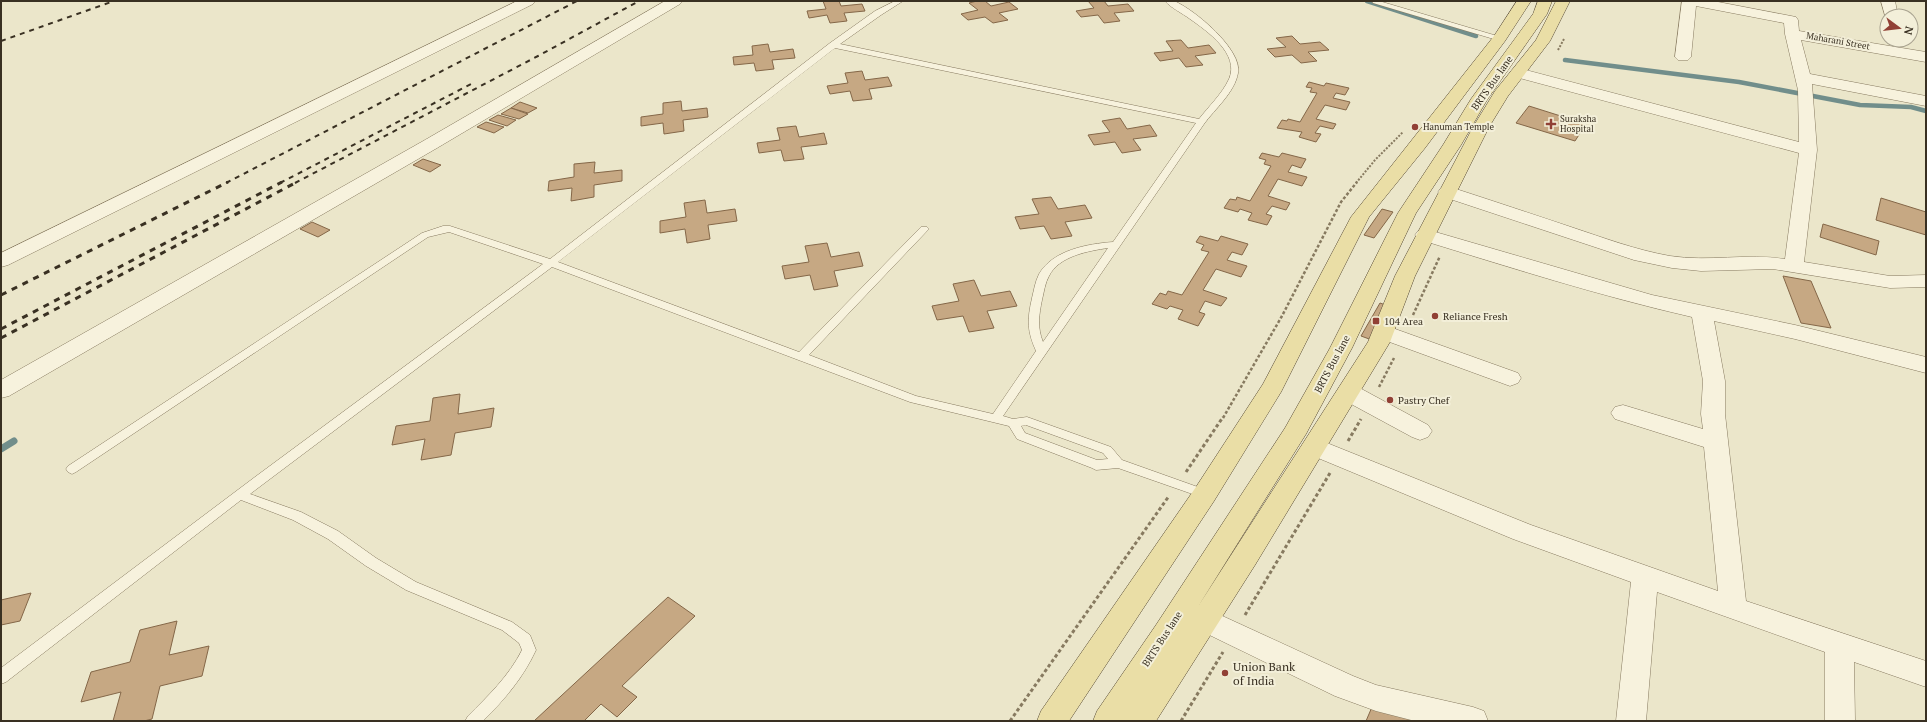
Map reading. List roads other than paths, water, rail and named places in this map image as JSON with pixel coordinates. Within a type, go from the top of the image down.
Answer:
[{"type":"main road","points":[[1052,721],[1205,494],[1272,386],[1360,217],[1373,199],[1419,144],[1500,38],[1524,1]]},
{"type":"main road","name":"BRTS Bus lane","points":[[1108,721],[1170,628],[1294,434],[1341,348],[1407,213],[1452,145],[1479,99],[1520,44],[1540,14],[1545,1]]},
{"type":"main road","points":[[1140,721],[1246,557],[1384,332],[1405,276],[1481,128],[1501,94],[1543,41],[1563,1]]},
{"type":"street","points":[[1,261],[528,1]]},
{"type":"street","points":[[1,390],[431,144],[675,1]]},
{"type":"street","points":[[1683,57],[1690,1]]},
{"type":"street","name":"Maharani Street","points":[[1690,1],[1791,20],[1879,42]]},
{"type":"street","points":[[1791,20],[1805,90],[1808,150],[1794,265]]},
{"type":"street","name":"Maharani Street","points":[[1902,48],[1926,57]]},
{"type":"street","points":[[1518,73],[1808,150]]},
{"type":"street","points":[[1805,90],[1926,100]]},
{"type":"street","points":[[1447,192],[1641,256],[1701,265],[1773,263],[1794,265],[1890,282],[1926,281]]},
{"type":"street","points":[[1425,235],[1609,290],[1795,332],[1926,365]]},
{"type":"street","points":[[1702,312],[1714,381],[1713,414],[1733,608]]},
{"type":"street","points":[[1384,332],[1510,378]]},
{"type":"street","points":[[1348,392],[1420,431]]},
{"type":"street","points":[[1623,413],[1716,442]]},
{"type":"street","points":[[1314,447],[1522,532],[1733,608],[1926,674]]},
{"type":"street","points":[[1631,721],[1645,576]]},
{"type":"street","points":[[1206,620],[1344,687],[1376,698],[1473,721]]},
{"type":"street","points":[[1839,644],[1840,721]]},
{"type":"lane","points":[[1,677],[240,495],[551,264],[744,112],[833,45],[878,13],[900,1]]},
{"type":"lane","points":[[996,418],[1201,122],[1232,80],[1236,71],[1235,63],[1229,52],[1212,32],[1168,1]]},
{"type":"lane","points":[[1375,2],[1500,38]]},
{"type":"lane","points":[[833,45],[1201,122]]},
{"type":"lane","points":[[72,469],[425,235],[434,231],[450,229],[551,264],[914,399],[933,405],[1013,423],[1027,421],[1107,450],[1118,463]]},
{"type":"lane","points":[[801,357],[924,229]]},
{"type":"lane","points":[[1042,352],[1034,334],[1032,321],[1039,292],[1046,272],[1060,260],[1085,248],[1116,245]]},
{"type":"lane","points":[[1013,423],[1021,436],[1096,465],[1118,463],[1205,494]]},
{"type":"lane","points":[[240,495],[309,522],[333,535],[371,562],[411,586],[507,626],[525,639],[529,650],[524,664],[512,682],[473,721]]},
{"type":"waterway","points":[[1367,1],[1476,36]]},
{"type":"waterway","points":[[1565,60],[1739,82],[1860,105],[1911,107],[1926,111]]},
{"type":"waterway","points":[[1,449],[14,441]]},
{"type":"railway","points":[[1,41],[114,1]]},
{"type":"railway","points":[[226,183],[577,1]]},
{"type":"railway","points":[[295,183],[538,56],[639,1]]},
{"type":"railway","points":[[280,183],[473,83]]},
{"type":"railway","points":[[1,329],[282,182]]},
{"type":"railway","points":[[1,338],[297,182]]},
{"type":"railway","points":[[1,295],[226,183]]},
{"type":"place","name":"Suraksha Hospital","points":[[1551,124]]},
{"type":"place","name":"Hanuman Temple","points":[[1415,127]]},
{"type":"place","name":"Reliance Fresh","points":[[1435,316]]},
{"type":"place","name":"104 Area","points":[[1376,321]]},
{"type":"place","name":"Pastry Chef","points":[[1390,400]]},
{"type":"place","name":"Union Bank of India","points":[[1225,673]]}]
